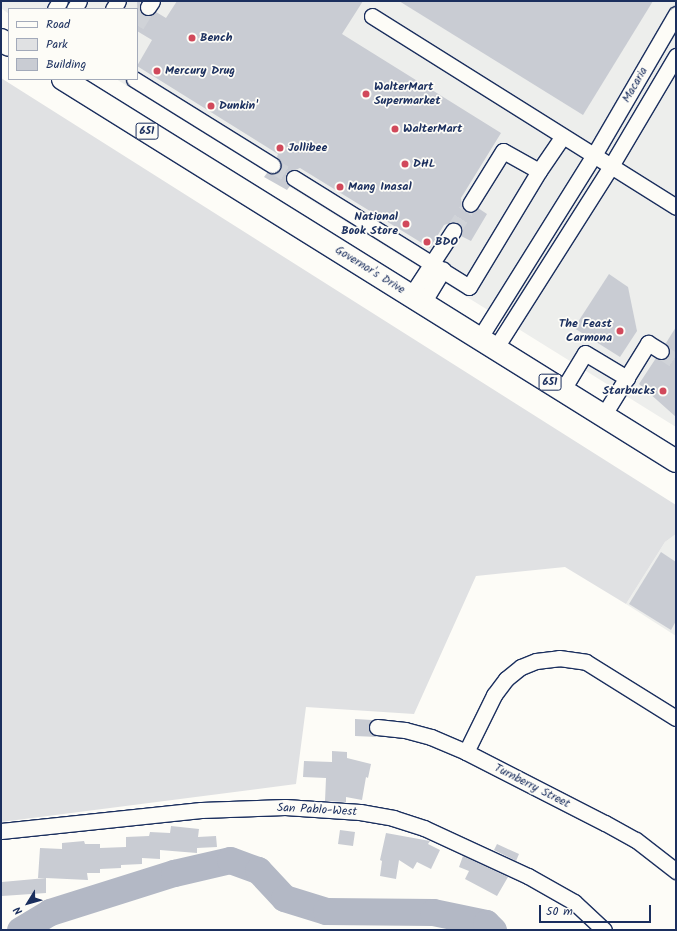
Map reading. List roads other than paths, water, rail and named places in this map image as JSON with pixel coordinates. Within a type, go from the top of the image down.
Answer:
[{"type":"highway","name":"Governor's Drive","points":[[65,80],[676,461]]},
{"type":"street","name":"Macaria","points":[[487,344],[676,14]]},
{"type":"street","points":[[372,16],[676,207]]},
{"type":"street","points":[[487,344],[611,166],[676,56]]},
{"type":"street","points":[[136,80],[272,165]]},
{"type":"street","points":[[294,178],[469,287],[563,136]]},
{"type":"street","points":[[470,204],[503,151],[540,171]]},
{"type":"street","points":[[417,299],[437,267],[453,231]]},
{"type":"street","points":[[603,416],[648,343],[661,351]]},
{"type":"street","points":[[562,391],[586,353],[627,378]]},
{"type":"street","points":[[466,752],[494,696],[506,679],[521,667],[536,661],[559,658],[586,662],[676,718]]},
{"type":"street","name":"Turnberry Street","points":[[377,727],[405,730],[431,737],[466,752],[624,833],[676,871]]},
{"type":"street","name":"San Pablo-West","points":[[1,831],[201,810],[285,807],[360,812],[393,818],[424,828],[528,876],[574,902],[604,930]]},
{"type":"waterway","points":[[20,930],[50,912],[174,873],[230,860],[258,870],[284,898],[326,911],[433,912],[486,923],[493,930]]},
{"type":"tunnel","points":[[138,23],[148,7]]},
{"type":"tunnel","points":[[272,165],[294,178]]},
{"type":"tunnel","points":[[453,231],[470,204]]},
{"type":"tunnel","points":[[661,351],[676,361]]},
{"type":"place","name":"Bench","points":[[192,38]]},
{"type":"place","name":"Mercury Drug","points":[[157,71]]},
{"type":"place","name":"WalterMart Supermarket","points":[[366,94]]},
{"type":"place","name":"Dunkin'","points":[[211,106]]},
{"type":"place","name":"WalterMart","points":[[395,129]]},
{"type":"place","name":"Jollibee","points":[[280,148]]},
{"type":"place","name":"DHL","points":[[405,164]]},
{"type":"place","name":"Mang Inasal","points":[[340,187]]},
{"type":"place","name":"National Book Store","points":[[406,224]]},
{"type":"place","name":"BDO","points":[[427,242]]},
{"type":"place","name":"The Feast Carmona","points":[[620,331]]},
{"type":"place","name":"Starbucks","points":[[663,391]]}]
